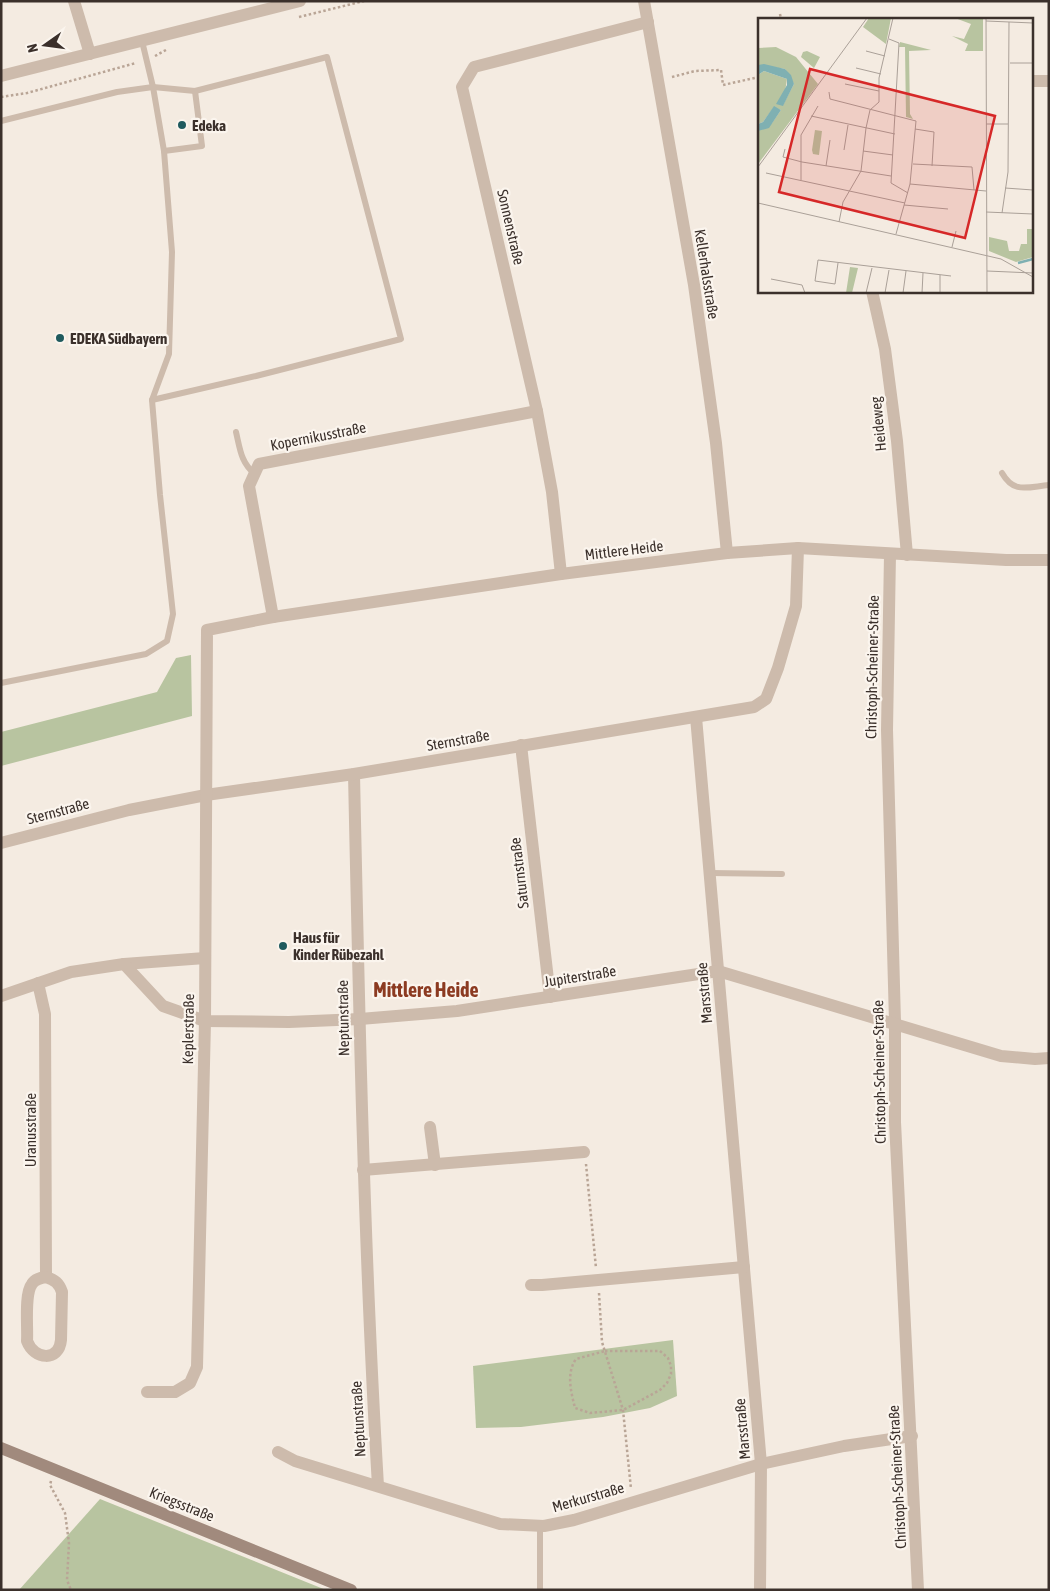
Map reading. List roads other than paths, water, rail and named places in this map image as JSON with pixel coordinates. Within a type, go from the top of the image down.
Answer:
[{"type":"main road","name":"Kriegsstraße","points":[[1,1448],[351,1590]]},
{"type":"street","points":[[74,1],[90,54]]},
{"type":"street","points":[[1,76],[300,1]]},
{"type":"street","name":"Kellerhalsstraße","points":[[644,1],[694,286],[716,443],[726,553]]},
{"type":"street","name":"Sonnenstraße","points":[[561,574],[552,492],[536,411],[462,87],[474,67],[648,22]]},
{"type":"street","points":[[1032,81],[1049,81]]},
{"type":"street","name":"Heideweg","points":[[872,292],[887,358],[897,441],[906,555]]},
{"type":"street","name":"Kopernikusstraße","points":[[255,474],[260,464],[536,411]]},
{"type":"street","points":[[255,474],[250,486],[273,617]]},
{"type":"street","name":"Mittlere Heide","points":[[207,630],[273,617],[561,574],[726,553],[798,548],[1006,560],[1049,560]]},
{"type":"street","name":"Sternstraße","points":[[1,843],[129,810],[206,795],[354,774],[754,707],[766,699],[778,668],[796,606],[798,548]]},
{"type":"street","name":"Christoph-Scheiner-Straße","points":[[890,554],[887,730],[895,1122],[912,1436],[918,1590]]},
{"type":"street","name":"Keplerstraße","points":[[147,1392],[174,1392],[190,1383],[197,1367],[205,1021],[207,630]]},
{"type":"street","name":"Marsstraße","points":[[696,717],[761,1464],[760,1590]]},
{"type":"street","name":"Saturnstraße","points":[[521,745],[550,997]]},
{"type":"street","name":"Neptunstraße","points":[[354,774],[369,1335],[378,1486]]},
{"type":"street","points":[[1,996],[72,972],[124,964],[205,958]]},
{"type":"street","name":"Jupiterstraße","points":[[124,964],[162,1006],[205,1021],[289,1022],[360,1019],[457,1011],[718,971],[894,1022],[1001,1056],[1035,1059],[1049,1058]]},
{"type":"street","name":"Uranusstraße","points":[[38,983],[46,1014],[46,1278]]},
{"type":"street","points":[[430,1127],[435,1165]]},
{"type":"street","points":[[364,1170],[584,1152]]},
{"type":"street","points":[[531,1285],[744,1267]]},
{"type":"street","points":[[39,1278],[46,1278],[54,1279],[62,1292],[60,1344],[56,1351],[50,1355],[42,1356],[35,1354],[27,1341],[28,1292],[33,1282],[39,1278]]},
{"type":"street","name":"Merkurstraße","points":[[278,1452],[295,1461],[500,1524],[540,1526],[574,1520],[634,1500],[761,1464],[844,1446],[912,1436]]},
{"type":"lane","points":[[1,683],[146,654],[168,641],[173,614],[152,400],[169,354],[172,252],[164,151],[153,87],[142,41]]},
{"type":"lane","points":[[1,122],[116,92],[153,87],[194,91],[327,57],[401,339],[152,400]]},
{"type":"lane","points":[[164,151],[202,146],[194,91]]},
{"type":"lane","points":[[236,432],[242,459],[247,468],[255,474]]},
{"type":"lane","points":[[1002,472],[1007,482],[1016,488],[1049,485]]},
{"type":"lane","points":[[710,873],[782,874]]},
{"type":"lane","points":[[540,1526],[540,1590]]},
{"type":"place","name":"Edeka","points":[[182,125]]},
{"type":"place","name":"EDEKA Südbayern","points":[[60,338]]},
{"type":"place","name":"Haus für Kinder Rübezahl","points":[[283,946]]},
{"type":"district","name":"Mittlere Heide","points":[[426,989]]}]
